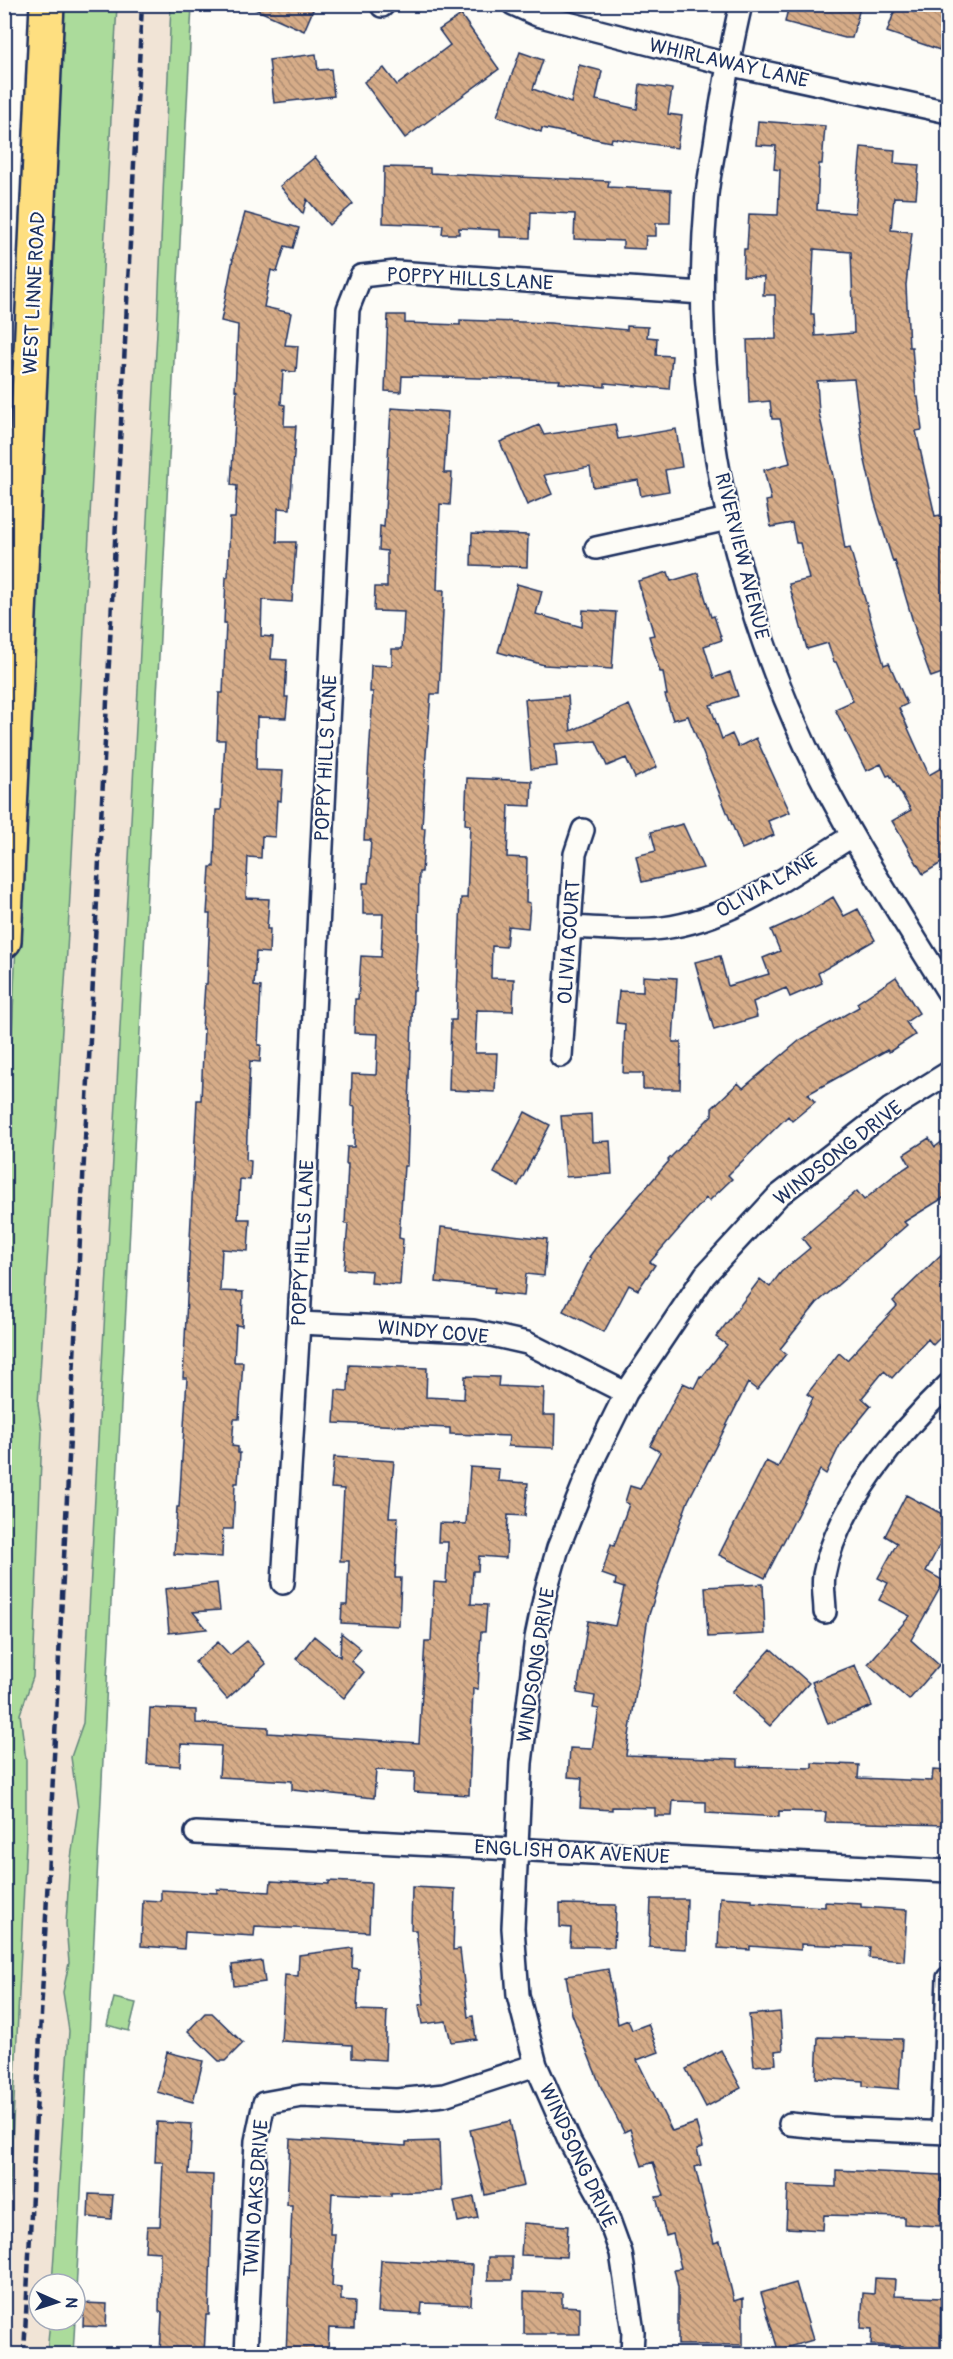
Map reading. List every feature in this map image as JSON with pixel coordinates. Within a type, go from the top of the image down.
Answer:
[{"type":"main road","name":"WEST LINNE ROAD","points":[[4,941],[47,4]]},
{"type":"street","name":"WHIRLAWAY LANE","points":[[513,4],[537,15],[727,64],[948,112]]},
{"type":"street","name":"RIVERVIEW AVENUE","points":[[741,4],[727,64],[706,205],[702,293],[706,379],[728,519],[770,664],[807,748],[852,836],[948,992]]},
{"type":"street","name":"POPPY HILLS LANE","points":[[283,1583],[299,1323],[348,309],[361,276],[396,272],[702,293]]},
{"type":"street","points":[[596,548],[728,519]]},
{"type":"street","name":"OLIVIA COURT","points":[[561,1056],[575,854],[583,830]]},
{"type":"street","name":"OLIVIA LANE","points":[[570,927],[660,929],[702,921],[740,905],[852,836]]},
{"type":"street","name":"WINDSONG DRIVE","points":[[632,2355],[633,2332],[621,2253],[601,2199],[570,2142],[536,2065],[518,1995],[513,1928],[521,1763],[536,1638],[546,1590],[558,1548],[596,1454],[626,1393],[705,1275],[778,1196],[890,1109],[948,1073]]},
{"type":"street","name":"WINDY COVE","points":[[299,1323],[473,1331],[527,1343],[626,1393]]},
{"type":"street","points":[[825,1612],[824,1577],[840,1526],[873,1470],[948,1384]]},
{"type":"street","name":"ENGLISH OAK AVENUE","points":[[196,1833],[948,1871]]},
{"type":"street","points":[[790,2124],[829,2128],[945,2132],[948,1978]]},
{"type":"street","name":"TWIN OAKS DRIVE","points":[[246,2355],[256,2141],[264,2103],[302,2096],[397,2100],[444,2095],[536,2065]]},
{"type":"shaded area","points":[[4,5],[9,5],[6,237],[4,237]]},
{"type":"shaded area","points":[[58,5],[193,5],[77,2272],[27,2272],[27,2332],[74,2332],[73,2354],[5,2354],[4,1190]]},
{"type":"green space","points":[[58,5],[117,5],[67,951],[38,1404],[42,1432],[33,1677],[20,1714],[26,1760],[26,1842],[5,2295],[5,1190]]},
{"type":"green space","points":[[171,5],[192,5],[77,2272],[53,2272],[69,2031],[63,1992],[69,1963],[66,1924],[69,1873],[78,1808],[71,1757],[83,1723],[158,313]]},
{"type":"green space","points":[[114,1998],[136,2003],[129,2031],[107,2025]]},
{"type":"green space","points":[[49,2332],[74,2332],[73,2354],[47,2354]]},
{"type":"building","points":[[244,4],[302,4],[313,10],[304,31]]},
{"type":"building","points":[[789,4],[861,4],[852,38],[845,38],[785,22]]},
{"type":"building","points":[[897,4],[948,4],[948,25],[940,50],[887,32]]},
{"type":"building","points":[[461,15],[499,69],[405,138],[364,82],[384,68],[397,85],[450,45],[439,30]]},
{"type":"building","points":[[520,52],[543,60],[533,89],[571,103],[579,65],[602,71],[596,100],[637,109],[640,84],[672,89],[668,114],[682,116],[677,148],[612,138],[611,142],[542,128],[541,132],[497,116]]},
{"type":"building","points":[[316,54],[318,70],[331,69],[334,96],[274,103],[269,60]]},
{"type":"building","points":[[758,121],[825,126],[822,164],[819,164],[817,210],[855,213],[861,147],[895,150],[894,163],[919,165],[916,198],[894,197],[891,230],[912,232],[906,285],[909,347],[912,347],[916,397],[918,397],[922,430],[916,431],[935,516],[940,515],[948,544],[948,671],[931,677],[915,633],[895,561],[893,562],[874,500],[864,456],[854,379],[817,381],[819,413],[833,476],[845,549],[850,548],[884,665],[889,663],[907,704],[899,708],[929,775],[941,768],[948,782],[948,859],[923,874],[892,821],[911,810],[881,764],[866,771],[835,709],[853,701],[834,662],[828,643],[807,649],[789,584],[809,579],[800,543],[796,543],[792,523],[771,527],[766,501],[771,500],[764,470],[790,463],[780,419],[772,419],[770,401],[749,403],[747,340],[776,339],[775,295],[763,295],[764,277],[743,276],[749,214],[778,215],[780,170],[774,169],[776,146],[756,145]],"holes":[[[814,249],[851,252],[854,333],[815,336],[814,314],[811,314]]]},
{"type":"building","points":[[315,157],[353,204],[329,225],[307,199],[303,214],[280,186]]},
{"type":"building","points":[[384,167],[430,168],[430,173],[609,181],[608,187],[671,190],[670,223],[656,223],[656,236],[646,236],[645,249],[623,248],[623,241],[574,239],[575,214],[531,212],[530,238],[500,237],[500,230],[459,228],[459,234],[442,234],[443,225],[383,223]]},
{"type":"building","points":[[245,213],[299,228],[293,248],[285,246],[277,272],[271,270],[264,307],[291,313],[285,345],[298,346],[296,372],[283,371],[281,404],[285,405],[284,426],[296,426],[290,509],[278,508],[277,542],[296,542],[292,602],[262,600],[261,636],[273,637],[271,659],[287,660],[285,697],[288,697],[286,718],[257,717],[256,770],[283,771],[281,801],[277,800],[275,837],[262,836],[261,858],[248,857],[246,898],[269,899],[267,929],[270,929],[269,953],[256,952],[254,986],[261,987],[258,1045],[261,1045],[260,1062],[250,1061],[246,1160],[251,1161],[250,1180],[240,1179],[238,1219],[250,1219],[248,1251],[222,1249],[220,1291],[243,1292],[242,1326],[236,1325],[234,1362],[243,1362],[239,1419],[234,1419],[232,1446],[238,1447],[238,1453],[240,1453],[238,1483],[235,1483],[233,1529],[223,1529],[222,1557],[174,1554],[187,1378],[183,1378],[197,1100],[201,1100],[204,1029],[202,1029],[205,984],[207,984],[210,914],[207,914],[210,867],[214,867],[216,810],[221,810],[225,740],[217,740],[219,693],[223,693],[230,518],[235,518],[237,486],[231,485],[237,391],[235,390],[238,325],[221,321],[232,259]]},
{"type":"building","points":[[388,315],[405,315],[405,323],[460,325],[460,320],[550,323],[627,330],[627,326],[648,327],[647,337],[657,338],[656,355],[672,356],[669,389],[605,383],[605,387],[559,383],[560,380],[402,376],[401,392],[385,391]]},
{"type":"building","points":[[391,408],[448,412],[444,473],[452,473],[450,505],[440,504],[437,590],[444,590],[439,694],[431,694],[426,754],[422,828],[425,828],[422,872],[419,872],[418,945],[415,991],[413,991],[407,1166],[404,1166],[399,1238],[403,1239],[400,1285],[371,1283],[372,1271],[344,1269],[348,1224],[345,1224],[347,1147],[354,1147],[355,1107],[351,1106],[352,1074],[376,1075],[378,1034],[354,1033],[355,999],[358,999],[361,956],[381,957],[383,914],[363,914],[363,883],[368,883],[371,840],[364,840],[373,692],[370,692],[371,665],[392,666],[392,649],[402,649],[404,612],[374,611],[375,587],[387,587],[387,551],[379,550],[380,526],[384,527]]},
{"type":"building","points":[[615,424],[618,439],[676,429],[682,467],[665,470],[669,491],[641,496],[638,480],[593,487],[590,467],[544,475],[552,494],[527,505],[500,442],[539,425],[544,435]]},
{"type":"building","points":[[472,533],[528,535],[527,567],[471,565]]},
{"type":"building","points":[[668,572],[671,581],[698,573],[711,617],[714,616],[722,640],[704,646],[714,678],[730,672],[738,696],[710,705],[722,739],[732,734],[738,747],[756,738],[790,812],[768,821],[774,835],[742,849],[688,716],[673,720],[665,695],[667,695],[663,672],[660,672],[649,636],[654,635],[638,581]]},
{"type":"building","points":[[517,584],[542,591],[536,614],[582,627],[583,610],[616,612],[612,669],[544,665],[498,652]]},
{"type":"building","points":[[568,696],[571,731],[629,705],[657,767],[635,778],[626,758],[607,766],[596,741],[555,744],[557,766],[531,769],[525,699]]},
{"type":"building","points":[[467,778],[532,781],[531,806],[509,805],[507,857],[527,858],[526,902],[530,903],[528,928],[508,926],[506,947],[492,946],[491,978],[514,979],[513,1011],[477,1010],[475,1053],[497,1053],[495,1092],[449,1090],[451,1020],[456,1020],[461,898],[467,898],[470,825],[465,824]]},
{"type":"building","points":[[683,824],[703,868],[642,882],[636,856],[656,851],[651,832]]},
{"type":"building","points":[[833,897],[844,916],[858,909],[875,940],[818,973],[822,983],[790,997],[786,988],[753,1002],[757,1017],[714,1030],[695,962],[720,956],[728,986],[769,974],[763,958],[780,951],[771,930],[800,917]]},
{"type":"building","points":[[643,976],[677,978],[673,1042],[681,1042],[680,1089],[643,1089],[643,1073],[623,1073],[625,1024],[616,1023],[619,991],[643,992]]},
{"type":"building","points":[[896,977],[919,1013],[906,1022],[915,1035],[889,1052],[887,1050],[808,1094],[815,1102],[792,1121],[788,1116],[728,1175],[732,1179],[709,1201],[706,1198],[650,1262],[655,1265],[638,1290],[629,1285],[604,1332],[563,1311],[591,1258],[589,1257],[605,1235],[668,1160],[712,1115],[712,1108],[738,1083],[743,1088],[800,1040],[859,1007],[857,1003]]},
{"type":"building","points":[[525,1112],[550,1125],[518,1186],[494,1173]]},
{"type":"building","points":[[591,1114],[592,1142],[610,1141],[612,1174],[566,1177],[561,1116]]},
{"type":"building","points":[[948,1137],[948,1195],[904,1222],[907,1225],[817,1303],[780,1349],[786,1354],[757,1390],[748,1383],[688,1501],[665,1565],[648,1618],[626,1755],[738,1759],[738,1766],[812,1768],[812,1763],[859,1765],[858,1778],[932,1781],[933,1770],[948,1771],[948,1825],[825,1822],[826,1812],[779,1811],[779,1817],[706,1813],[706,1802],[673,1801],[672,1816],[655,1816],[655,1808],[612,1807],[612,1810],[580,1808],[582,1778],[568,1777],[570,1748],[592,1749],[599,1709],[593,1708],[595,1696],[577,1693],[588,1621],[615,1626],[624,1588],[615,1585],[616,1579],[602,1574],[611,1544],[614,1546],[629,1504],[625,1502],[630,1486],[640,1489],[660,1452],[650,1446],[683,1383],[694,1388],[700,1376],[702,1377],[727,1345],[716,1337],[760,1279],[770,1287],[781,1272],[810,1248],[802,1238],[857,1191],[864,1200],[910,1165],[904,1154],[929,1138],[935,1147]]},
{"type":"building","points":[[441,1227],[547,1239],[544,1276],[526,1274],[524,1296],[494,1293],[495,1288],[436,1282]]},
{"type":"building","points":[[948,1248],[948,1330],[933,1345],[928,1339],[892,1378],[884,1371],[862,1398],[871,1406],[841,1443],[826,1474],[820,1470],[765,1578],[719,1555],[766,1461],[778,1467],[813,1398],[807,1394],[839,1353],[847,1360],[897,1306],[893,1301]]},
{"type":"building","points":[[349,1365],[427,1368],[426,1397],[464,1399],[465,1376],[499,1377],[498,1386],[544,1388],[543,1415],[555,1415],[554,1448],[508,1446],[509,1436],[450,1434],[450,1428],[334,1423],[336,1390],[348,1391]]},
{"type":"building","points":[[334,1457],[394,1461],[389,1517],[398,1517],[395,1578],[401,1578],[399,1626],[341,1623],[342,1605],[347,1605],[349,1561],[340,1561],[344,1489],[331,1488]]},
{"type":"building","points":[[470,1467],[499,1469],[498,1481],[528,1483],[525,1516],[508,1515],[506,1558],[479,1556],[478,1571],[473,1571],[471,1604],[487,1605],[485,1632],[481,1632],[478,1689],[473,1688],[469,1795],[414,1792],[415,1772],[376,1770],[374,1798],[292,1790],[292,1781],[219,1777],[221,1746],[181,1744],[180,1766],[147,1764],[150,1708],[196,1710],[196,1723],[268,1727],[268,1733],[419,1743],[425,1641],[431,1641],[434,1582],[446,1583],[448,1542],[438,1542],[439,1523],[466,1524]]},
{"type":"building","points":[[906,1495],[948,1517],[948,1529],[926,1571],[944,1581],[911,1640],[939,1665],[909,1700],[868,1664],[910,1616],[879,1600],[888,1583],[878,1578],[897,1543],[885,1536]]},
{"type":"building","points":[[217,1583],[220,1610],[193,1612],[207,1629],[169,1633],[165,1589]]},
{"type":"building","points":[[763,1584],[765,1634],[708,1637],[705,1587]]},
{"type":"building","points":[[341,1633],[361,1649],[351,1661],[364,1672],[344,1698],[296,1659],[314,1636],[340,1657]]},
{"type":"building","points":[[247,1641],[266,1664],[227,1699],[195,1662],[218,1642],[230,1655]]},
{"type":"building","points":[[771,1649],[809,1683],[770,1726],[732,1692]]},
{"type":"building","points":[[855,1665],[872,1706],[828,1724],[812,1682]]},
{"type":"building","points":[[271,1881],[329,1884],[329,1881],[371,1883],[369,1932],[255,1926],[254,1936],[185,1932],[184,1949],[141,1946],[143,1900],[161,1901],[161,1890],[217,1893],[217,1889],[270,1892]]},
{"type":"building","points":[[412,1887],[455,1889],[453,1950],[460,1949],[468,2017],[473,2016],[476,2039],[451,2042],[446,2021],[422,2024],[419,2005],[424,2004],[416,1930],[411,1930]]},
{"type":"building","points":[[720,1897],[752,1899],[752,1902],[825,1907],[825,1902],[861,1904],[861,1907],[907,1910],[904,1961],[869,1958],[870,1947],[801,1944],[801,1950],[750,1946],[750,1950],[718,1948]]},
{"type":"building","points":[[651,1899],[687,1899],[686,1949],[649,1947]]},
{"type":"building","points":[[560,1904],[616,1905],[614,1947],[570,1946],[571,1928],[560,1927]]},
{"type":"building","points":[[353,1948],[352,1968],[359,1969],[357,2010],[387,2011],[385,2060],[352,2058],[352,2045],[281,2041],[285,1975],[298,1976],[299,1955]]},
{"type":"building","points":[[262,1961],[265,1982],[234,1986],[232,1965]]},
{"type":"building","points":[[608,1969],[618,2024],[628,2020],[632,2030],[648,2024],[659,2052],[637,2060],[672,2131],[696,2123],[703,2147],[697,2149],[701,2165],[695,2167],[714,2243],[720,2241],[734,2301],[743,2298],[743,2345],[678,2345],[678,2287],[674,2269],[681,2268],[673,2234],[666,2236],[656,2197],[664,2196],[653,2162],[642,2166],[630,2129],[624,2132],[601,2087],[572,2014],[566,1976]]},
{"type":"building","points":[[780,2012],[783,2050],[775,2051],[776,2064],[754,2066],[749,2015]]},
{"type":"building","points":[[205,2013],[212,2013],[243,2043],[225,2061],[219,2061],[188,2031]]},
{"type":"building","points":[[818,2037],[902,2039],[899,2089],[863,2086],[863,2081],[816,2078]]},
{"type":"building","points":[[721,2050],[741,2088],[706,2107],[686,2069]]},
{"type":"building","points":[[167,2052],[203,2061],[193,2102],[157,2092]]},
{"type":"building","points":[[510,2121],[524,2186],[485,2195],[470,2130]]},
{"type":"building","points":[[157,2122],[192,2124],[189,2174],[213,2175],[209,2315],[206,2315],[204,2355],[160,2355],[162,2312],[159,2312],[160,2252],[145,2251],[147,2226],[160,2226],[163,2162],[155,2162]]},
{"type":"building","points":[[290,2139],[406,2146],[406,2142],[439,2141],[441,2191],[391,2193],[391,2196],[332,2193],[330,2234],[335,2234],[332,2286],[341,2287],[341,2300],[355,2301],[354,2329],[329,2328],[328,2355],[286,2355],[292,2205],[287,2205]]},
{"type":"building","points":[[836,2170],[942,2175],[940,2226],[904,2224],[904,2217],[824,2215],[823,2230],[786,2228],[788,2185],[836,2187]]},
{"type":"building","points":[[89,2194],[113,2195],[111,2219],[88,2217]]},
{"type":"building","points":[[474,2197],[478,2218],[458,2222],[454,2201]]},
{"type":"building","points":[[523,2223],[568,2226],[566,2257],[521,2255]]},
{"type":"building","points":[[488,2257],[512,2257],[512,2280],[488,2280]]},
{"type":"building","points":[[381,2260],[473,2265],[471,2305],[422,2303],[421,2314],[378,2312]]},
{"type":"building","points":[[875,2278],[895,2279],[894,2296],[941,2298],[940,2355],[903,2355],[903,2346],[871,2345],[872,2329],[861,2328],[863,2293],[874,2294]]},
{"type":"building","points":[[796,2283],[813,2340],[778,2350],[761,2293]]},
{"type":"building","points":[[524,2292],[562,2293],[562,2306],[580,2307],[580,2334],[524,2334]]},
{"type":"building","points":[[87,2303],[107,2304],[106,2327],[87,2326]]},
{"type":"railway","points":[[24,2354],[142,4]]}]
